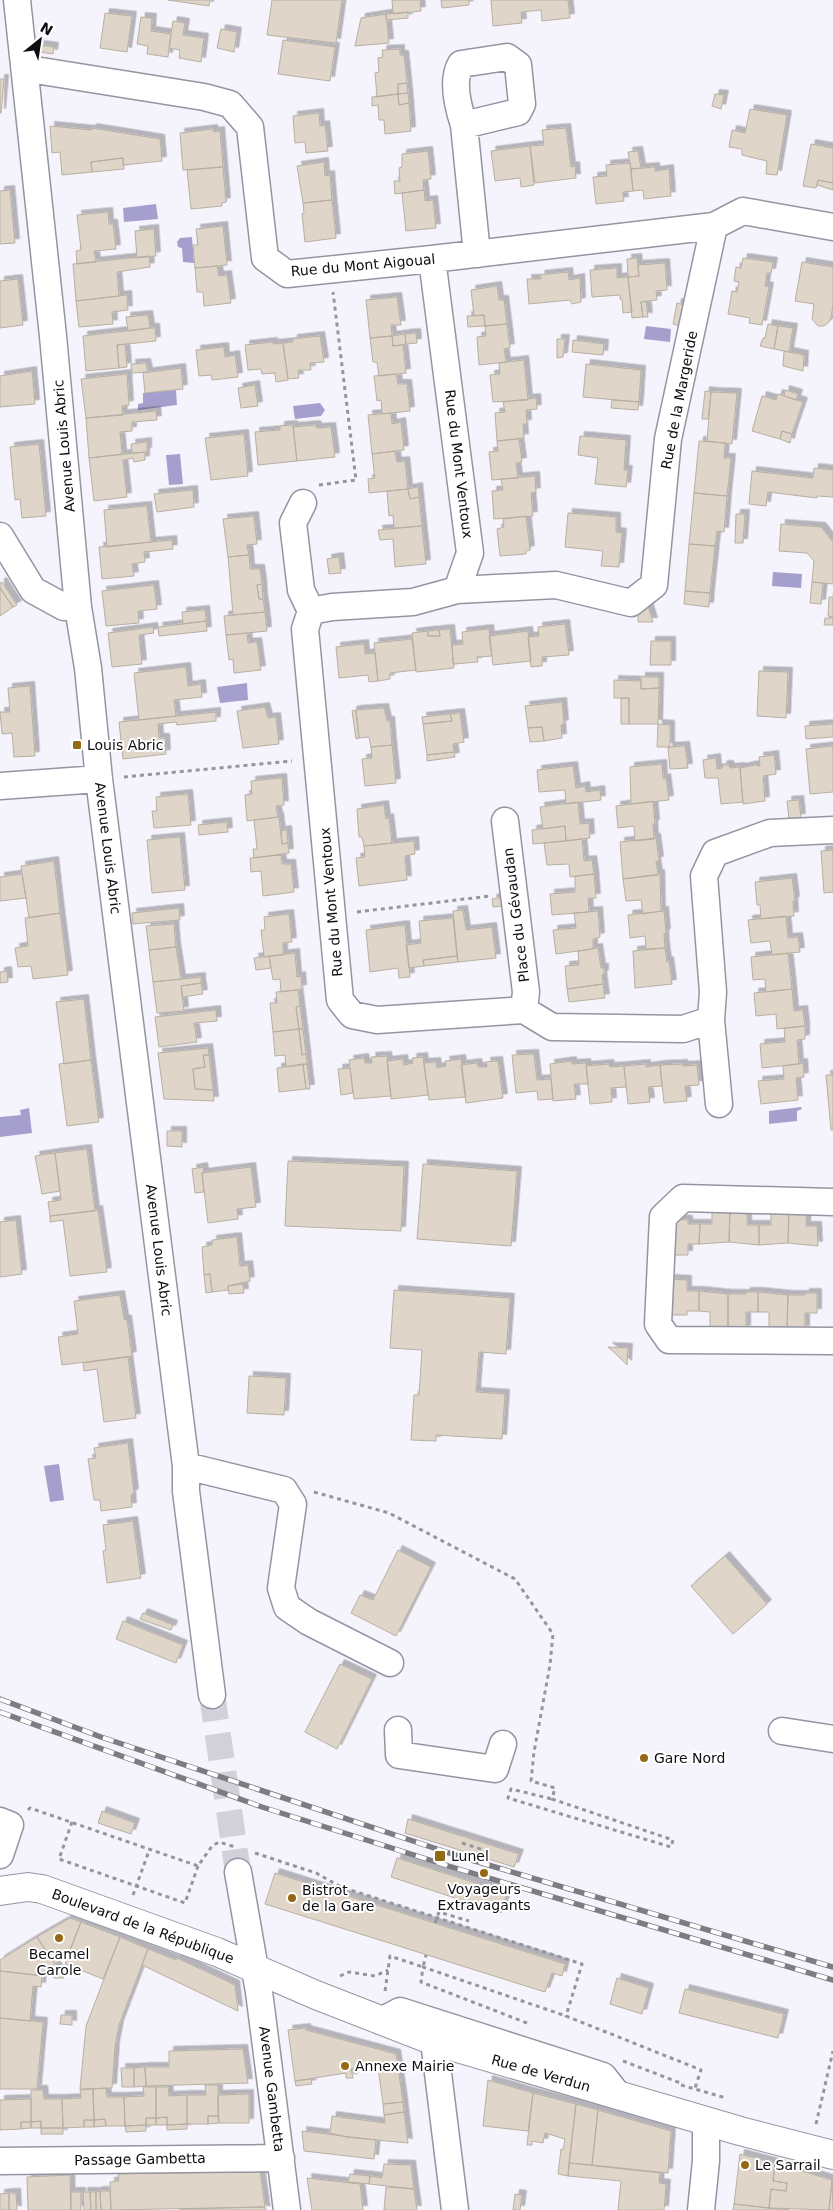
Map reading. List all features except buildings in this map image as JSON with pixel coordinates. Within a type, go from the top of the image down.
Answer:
[{"type":"main road","name":"Boulevard de la République","points":[[0,1891],[28,1886],[42,1889],[124,1917],[217,1952],[255,1969]]},
{"type":"main road","name":"Rue de Verdun","points":[[255,1969],[434,2041],[706,2121],[821,2152]]},
{"type":"street","name":"Avenue Louis Abric","points":[[17,0],[53,336],[78,607],[88,668],[98,779],[186,1466],[186,1491],[212,1695]]},
{"type":"street","name":"Rue du Mont Aigoual","points":[[25,70],[204,97],[230,104],[250,127],[265,258],[287,274],[714,226]]},
{"type":"street","points":[[464,125],[476,254]]},
{"type":"street","points":[[714,226],[743,211],[833,228]]},
{"type":"street","name":"Rue de la Margeride","points":[[457,590],[556,585],[630,603],[654,585],[668,440],[714,226]]},
{"type":"street","name":"Rue du Mont Ventoux","points":[[432,259],[470,552],[457,590]]},
{"type":"street","points":[[303,503],[293,523],[302,590],[311,611],[332,607],[413,602],[457,590]]},
{"type":"street","points":[[0,536],[33,590],[64,607],[78,607]]},
{"type":"street","name":"Rue du Mont Ventoux","points":[[311,611],[305,629],[340,1000],[352,1015],[377,1020],[524,1010]]},
{"type":"street","points":[[0,786],[98,779]]},
{"type":"street","name":"Place du Gévaudan","points":[[505,821],[526,992],[524,1010]]},
{"type":"street","points":[[719,1104],[711,1020],[713,992],[704,876],[715,853],[770,833],[833,830]]},
{"type":"street","points":[[524,1010],[552,1027],[683,1029],[711,1020]]},
{"type":"street","points":[[833,1202],[683,1198],[663,1217],[658,1324],[669,1340],[833,1341]]},
{"type":"street","points":[[186,1466],[284,1490],[293,1504],[280,1588],[287,1607],[309,1622],[390,1663]]},
{"type":"street","points":[[398,1730],[398,1755],[495,1769],[504,1744]]},
{"type":"street","points":[[782,1731],[833,1739]]},
{"type":"street","points":[[0,1855],[5,1823]]},
{"type":"street","points":[[240,1857],[255,1969]]},
{"type":"street","name":"Avenue Gambetta","points":[[255,1969],[287,2210]]},
{"type":"street","points":[[388,2024],[400,2011],[603,2076],[618,2095]]},
{"type":"street","points":[[434,2041],[454,2210]]},
{"type":"street","points":[[701,2210],[706,2161],[706,2121]]},
{"type":"street","name":"Passage Gambetta","points":[[0,2161],[281,2158]]},
{"type":"path","points":[[303,503],[320,485],[356,480],[330,270]]},
{"type":"path","points":[[98,779],[317,758]]},
{"type":"path","points":[[333,915],[513,893]]},
{"type":"path","points":[[284,1490],[308,1491],[389,1512],[515,1579],[553,1634],[550,1665],[534,1752],[531,1781],[554,1788],[552,1799]]},
{"type":"path","points":[[511,1789],[552,1799],[673,1840],[672,1847],[508,1798],[511,1789]]},
{"type":"path","points":[[5,1823],[30,1808],[198,1866]]},
{"type":"path","points":[[72,1822],[59,1859],[185,1903],[198,1866],[212,1846],[219,1842],[240,1857],[316,1873],[341,1887],[582,1964],[566,2016]]},
{"type":"path","points":[[462,1843],[490,1852]]},
{"type":"path","points":[[142,1869],[150,1848]]},
{"type":"path","points":[[448,1886],[477,1894]]},
{"type":"path","points":[[435,1923],[439,1912],[469,1921]]},
{"type":"path","points":[[421,1982],[422,1967],[426,1955]]},
{"type":"path","points":[[387,1984],[390,1956],[566,2016],[701,2070],[696,2088]]},
{"type":"path","points":[[340,1976],[349,1972],[375,1976],[388,1969]]},
{"type":"path","points":[[821,2152],[833,2051]]},
{"type":"shaded area","points":[[156,204],[158,219],[124,222],[123,208]]},
{"type":"shaded area","points":[[192,237],[194,263],[183,262],[182,248],[178,247],[177,242],[180,238]]},
{"type":"shaded area","points":[[646,326],[671,329],[670,342],[644,339]]},
{"type":"shaded area","points":[[176,390],[177,405],[138,410],[138,404],[143,403],[143,393]]},
{"type":"shaded area","points":[[320,403],[325,410],[321,416],[295,419],[293,406]]},
{"type":"shaded area","points":[[180,454],[183,484],[169,485],[166,455]]},
{"type":"shaded area","points":[[773,572],[802,574],[801,588],[772,586]]},
{"type":"shaded area","points":[[247,683],[248,700],[220,703],[217,687]]},
{"type":"shaded area","points":[[801,1107],[802,1109],[797,1111],[797,1121],[769,1124],[769,1111]]},
{"type":"shaded area","points":[[29,1108],[32,1133],[0,1137],[0,1117],[21,1115],[20,1110]]},
{"type":"shaded area","points":[[59,1464],[64,1500],[50,1502],[44,1466]]},
{"type":"tunnel","points":[[212,1695],[238,1872]]},
{"type":"railway","points":[[0,1699],[101,1737],[458,1856],[833,1967]]},
{"type":"railway","points":[[0,1712],[262,1807],[455,1868],[833,1980]]},
{"type":"place","name":"Louis Abric","points":[[77,745]]},
{"type":"place","name":"Gare Nord","points":[[644,1758]]},
{"type":"place","name":"Lunel","points":[[440,1856]]},
{"type":"place","name":"Voyageurs Extravagants","points":[[484,1873]]},
{"type":"place","name":"Bistrot de la Gare","points":[[292,1898]]},
{"type":"place","name":"Becamel Carole","points":[[59,1938]]},
{"type":"place","name":"Annexe Mairie","points":[[345,2066]]},
{"type":"place","name":"Le Sarrail","points":[[745,2165]]}]
